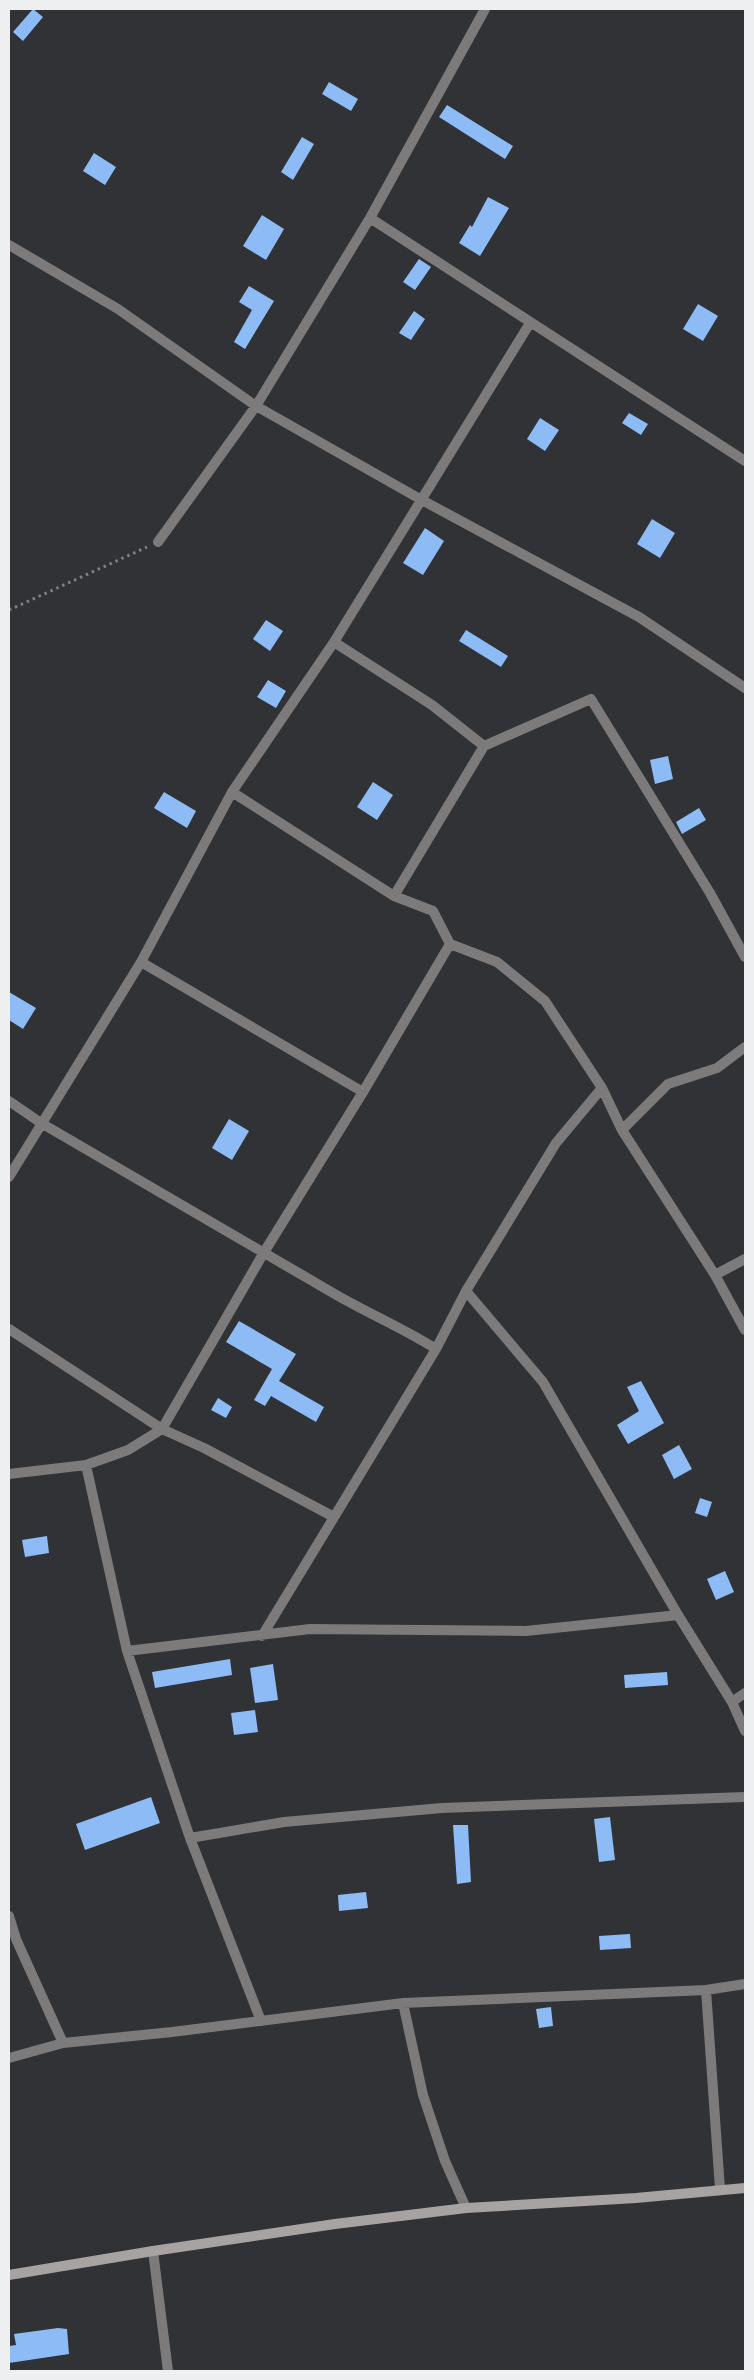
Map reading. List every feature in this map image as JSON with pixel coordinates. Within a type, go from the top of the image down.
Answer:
[{"type":"street","points":[[158,542],[256,406],[370,218],[484,9]]},
{"type":"street","points":[[370,218],[745,461]]},
{"type":"street","points":[[9,245],[118,309],[256,406],[420,499],[639,617],[745,688]]},
{"type":"street","points":[[9,1177],[141,962],[232,792],[334,642],[530,322]]},
{"type":"street","points":[[334,642],[432,705],[484,746]]},
{"type":"street","points":[[394,896],[484,746],[591,699],[710,893],[745,957]]},
{"type":"street","points":[[232,792],[394,896],[433,912],[450,944],[497,962],[545,1001],[602,1088],[622,1130],[715,1275],[745,1330]]},
{"type":"street","points":[[9,1474],[86,1465],[128,1450],[162,1429],[263,1254],[363,1092],[450,944]]},
{"type":"street","points":[[141,962],[363,1092]]},
{"type":"street","points":[[622,1130],[668,1084],[717,1068],[745,1047]]},
{"type":"street","points":[[262,1636],[436,1349],[466,1291],[556,1143],[602,1088]]},
{"type":"street","points":[[9,1101],[41,1123],[263,1254],[361,1310],[406,1330],[436,1349]]},
{"type":"street","points":[[715,1275],[745,1259]]},
{"type":"street","points":[[466,1291],[543,1382],[678,1615],[732,1702],[745,1731]]},
{"type":"street","points":[[9,1329],[162,1429],[204,1448],[334,1517]]},
{"type":"street","points":[[86,1465],[127,1651],[190,1838],[261,2021]]},
{"type":"street","points":[[127,1651],[310,1630],[526,1631],[678,1615]]},
{"type":"street","points":[[732,1702],[745,1694]]},
{"type":"street","points":[[190,1838],[284,1822],[442,1808],[745,1797]]},
{"type":"street","points":[[9,1916],[16,1939],[62,2043]]},
{"type":"street","points":[[9,2058],[62,2043],[403,2003],[706,1990],[745,1984]]},
{"type":"street","points":[[706,1990],[720,2189]]},
{"type":"street","points":[[403,2003],[423,2095],[446,2161],[466,2208]]},
{"type":"street","points":[[9,2275],[335,2224],[466,2208],[636,2198],[745,2188]]},
{"type":"street","points":[[153,2251],[168,2371]]},
{"type":"path","points":[[9,610],[158,542]]},
{"type":"building","points":[[33,9],[43,17],[23,41],[13,32]]},
{"type":"building","points":[[329,82],[358,99],[351,111],[322,94]]},
{"type":"building","points":[[447,105],[513,146],[505,159],[439,117]]},
{"type":"building","points":[[302,137],[314,144],[293,180],[281,172]]},
{"type":"building","points":[[94,153],[116,167],[105,185],[83,171]]},
{"type":"building","points":[[488,197],[509,208],[480,256],[459,243],[470,225],[472,227]]},
{"type":"building","points":[[262,215],[284,229],[266,260],[243,246]]},
{"type":"building","points":[[419,259],[431,267],[415,290],[403,282]]},
{"type":"building","points":[[249,286],[274,301],[245,349],[234,342],[252,310],[239,302]]},
{"type":"building","points":[[698,304],[718,316],[703,341],[683,329]]},
{"type":"building","points":[[414,311],[425,319],[411,340],[399,333]]},
{"type":"building","points":[[629,413],[648,424],[641,435],[622,423]]},
{"type":"building","points":[[540,418],[559,430],[545,451],[527,439]]},
{"type":"building","points":[[652,519],[675,533],[660,558],[637,544]]},
{"type":"building","points":[[425,528],[444,541],[423,575],[403,563]]},
{"type":"building","points":[[266,620],[283,631],[270,651],[253,639]]},
{"type":"building","points":[[466,630],[508,656],[501,667],[459,641]]},
{"type":"building","points":[[268,680],[286,691],[276,708],[257,697]]},
{"type":"building","points":[[668,756],[673,779],[655,784],[650,760]]},
{"type":"building","points":[[373,782],[393,795],[377,820],[357,807]]},
{"type":"building","points":[[164,792],[196,811],[187,828],[154,808]]},
{"type":"building","points":[[699,808],[706,820],[682,834],[676,822]]},
{"type":"building","points":[[9,992],[36,1008],[23,1029],[9,1020]]},
{"type":"building","points":[[229,1119],[249,1131],[232,1160],[212,1148]]},
{"type":"building","points":[[239,1321],[296,1354],[279,1381],[324,1407],[316,1422],[271,1396],[265,1406],[254,1400],[272,1369],[226,1342]]},
{"type":"building","points":[[641,1381],[664,1423],[628,1444],[617,1425],[639,1411],[627,1387]]},
{"type":"building","points":[[218,1398],[232,1407],[226,1418],[211,1410]]},
{"type":"building","points":[[679,1445],[692,1469],[674,1479],[662,1455]]},
{"type":"building","points":[[700,1498],[712,1502],[707,1517],[695,1513]]},
{"type":"building","points":[[47,1536],[49,1553],[25,1557],[22,1540]]},
{"type":"building","points":[[725,1571],[734,1592],[716,1600],[707,1579]]},
{"type":"building","points":[[230,1659],[232,1675],[155,1688],[152,1672]]},
{"type":"building","points":[[273,1664],[278,1700],[255,1703],[250,1668]]},
{"type":"building","points":[[667,1672],[668,1685],[625,1688],[624,1675]]},
{"type":"building","points":[[255,1710],[258,1732],[234,1735],[231,1713]]},
{"type":"building","points":[[151,1797],[160,1823],[85,1850],[76,1824]]},
{"type":"building","points":[[610,1817],[615,1860],[599,1862],[594,1819]]},
{"type":"building","points":[[453,1825],[468,1825],[471,1882],[457,1884]]},
{"type":"building","points":[[366,1892],[368,1908],[339,1911],[338,1895]]},
{"type":"building","points":[[630,1934],[631,1948],[600,1950],[599,1936]]},
{"type":"building","points":[[551,2007],[553,2026],[539,2028],[536,2009]]},
{"type":"building","points":[[58,2328],[67,2329],[69,2354],[9,2363],[9,2346],[16,2345],[14,2334]]}]
